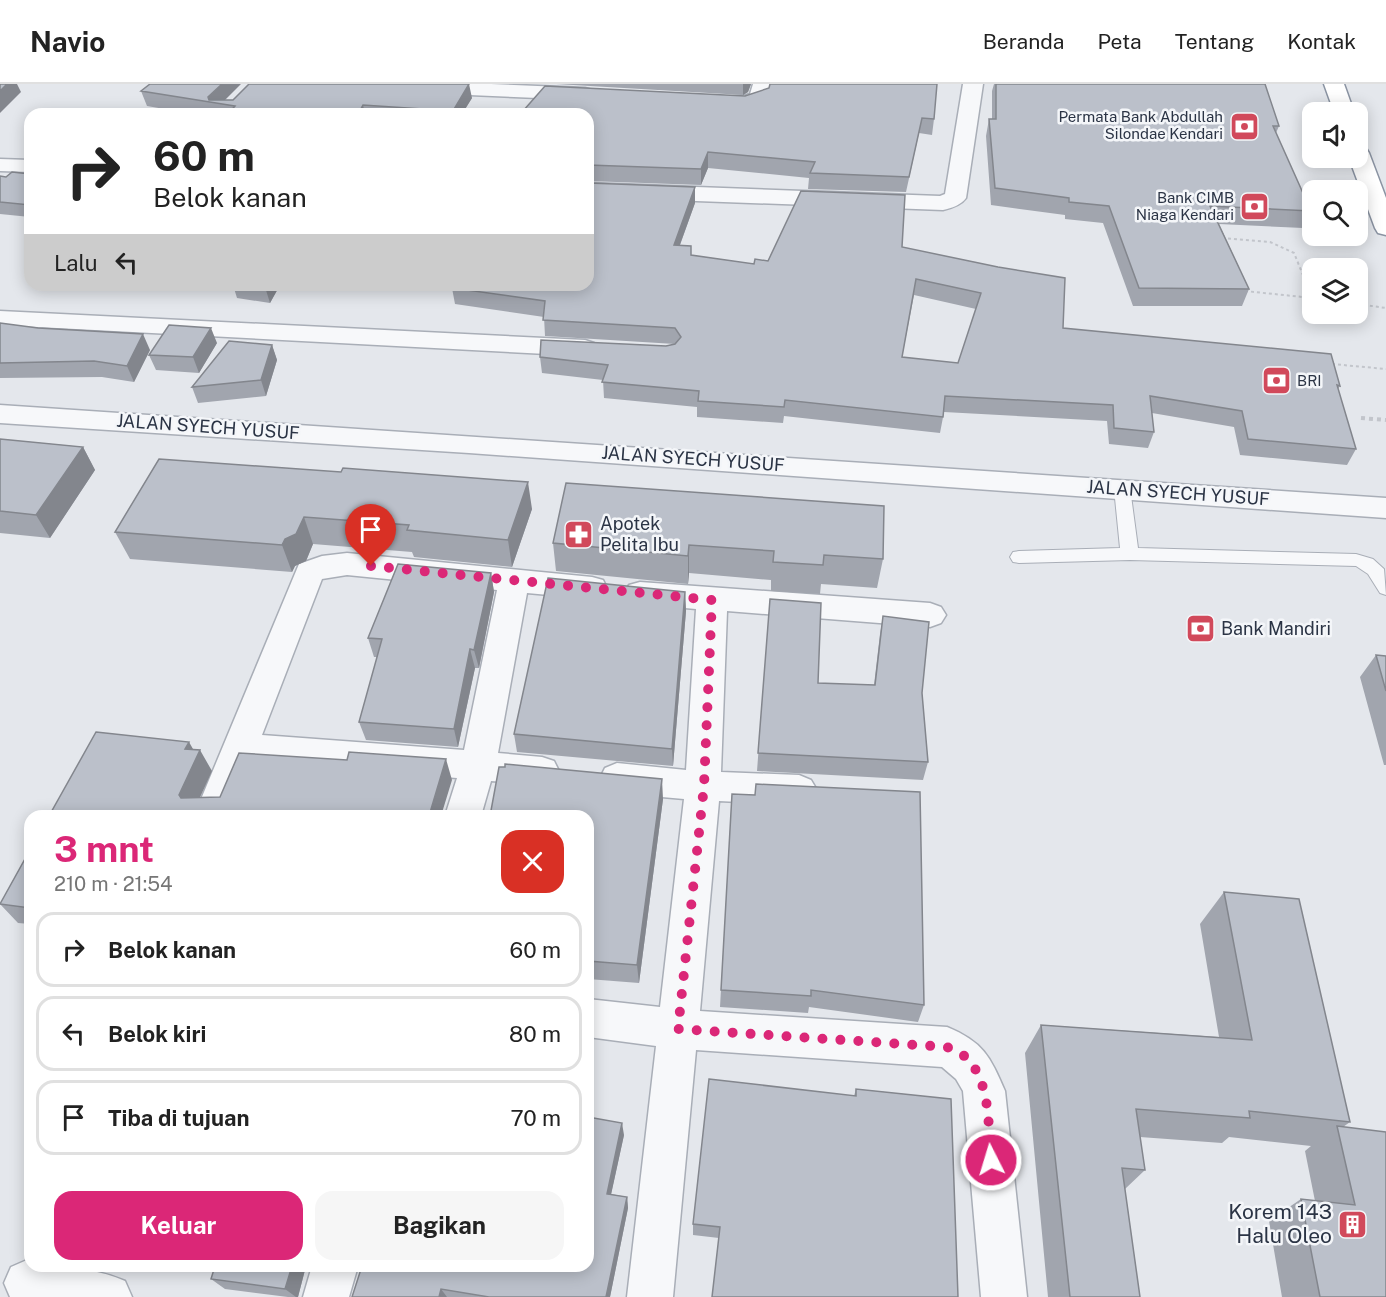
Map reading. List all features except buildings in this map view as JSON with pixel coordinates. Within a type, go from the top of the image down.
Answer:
[{"type":"highway","points":[[1334,84],[1340,102]]},
{"type":"highway","points":[[1364,168],[1386,228]]},
{"type":"street","points":[[353,84],[603,95]]},
{"type":"street","points":[[709,101],[745,103],[754,101],[759,98],[763,84]]},
{"type":"street","points":[[594,190],[943,203],[955,198],[956,195],[973,84]]},
{"type":"street","points":[[0,165],[24,166]]},
{"type":"street","points":[[0,318],[606,349]]},
{"type":"street","name":"JALAN SYECH YUSUF","points":[[0,414],[1122,488],[1386,508]]},
{"type":"street","points":[[215,810],[242,747],[310,572],[332,564],[712,600],[930,615]]},
{"type":"street","points":[[465,810],[478,765],[514,581]]},
{"type":"street","points":[[650,1297],[704,786],[712,600]]},
{"type":"street","points":[[242,747],[478,765],[704,786],[834,791]]},
{"type":"street","points":[[594,1019],[678,1029],[947,1047],[966,1058],[977,1074],[984,1091],[1004,1297]]},
{"type":"street","points":[[326,1297],[333,1272]]},
{"type":"street","points":[[27,1283],[109,1297]]},
{"type":"lane","points":[[1122,488],[1130,554]]},
{"type":"lane","points":[[1019,557],[1130,554],[1356,560],[1369,563],[1382,578],[1386,588]]},
{"type":"path","points":[[1212,237],[1270,242],[1294,253],[1302,273]]},
{"type":"path","points":[[1237,290],[1302,297]]},
{"type":"path","points":[[1368,305],[1386,308]]},
{"type":"path","points":[[1332,363],[1386,369]]},
{"type":"path","points":[[1361,418],[1386,420]]},
{"type":"place","name":"Permata Bank Abdullah Silondae Kendari","points":[[1244,126]]},
{"type":"place","name":"Bank CIMB Niaga Kendari","points":[[1255,207]]},
{"type":"place","name":"BRI","points":[[1276,381]]},
{"type":"place","name":"Apotek Pelita Ibu","points":[[579,534]]},
{"type":"place","name":"Bank Mandiri","points":[[1200,629]]},
{"type":"place","name":"Korem 143 Halu Oleo","points":[[1353,1224]]},
{"type":"route","points":[[371,566],[712,600],[704,786],[678,1029],[947,1047],[966,1058],[977,1074],[984,1091],[991,1160]]}]
